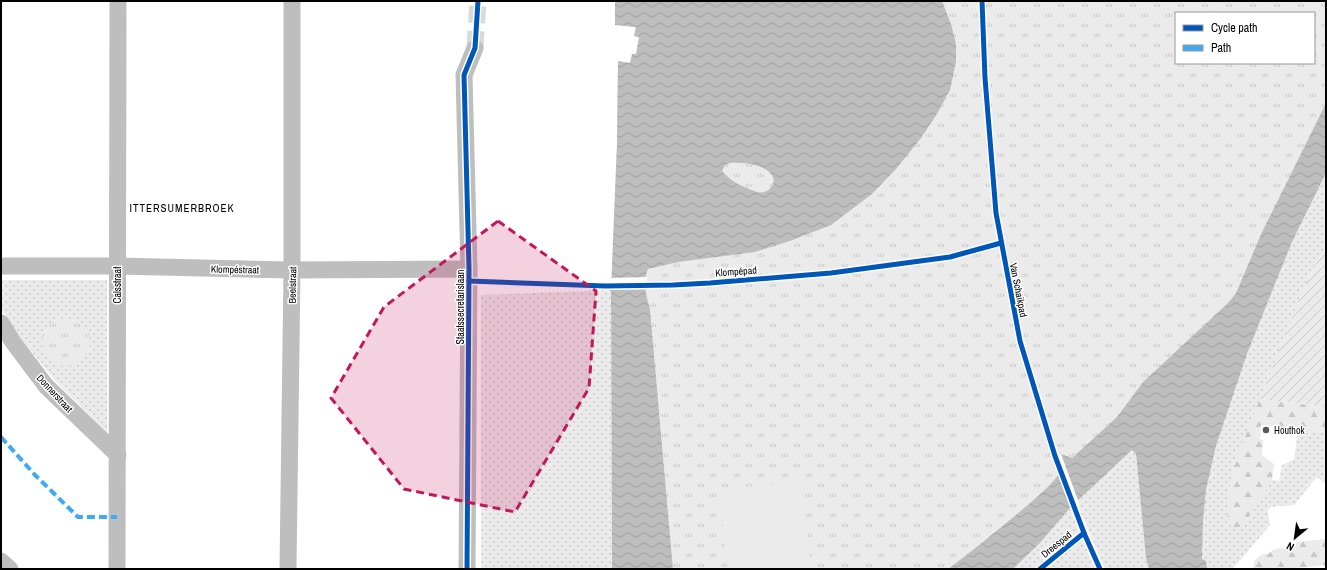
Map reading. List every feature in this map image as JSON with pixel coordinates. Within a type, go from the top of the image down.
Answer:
[{"type":"street","name":"Calsstraat","points":[[117,569],[118,1]]},
{"type":"street","name":"Beelstraat","points":[[288,569],[292,270],[292,1]]},
{"type":"street","name":"Staatssecretarislaan","points":[[467,569],[469,270],[464,75],[475,48]]},
{"type":"street","name":"Klompéstraat","points":[[1,266],[117,266],[292,270],[469,270]]},
{"type":"street","name":"Donnerstraat","points":[[1,323],[13,342],[46,386],[118,455]]},
{"type":"street","points":[[1,561],[10,569]]},
{"type":"highlighted area","points":[[498,221],[596,291],[589,388],[515,512],[404,489],[331,398],[384,307]]},
{"type":"green space","points":[[615,1],[1326,1],[1326,103],[1262,232],[1236,293],[1228,303],[1143,382],[1117,417],[1072,458],[1061,454],[1058,475],[1044,491],[948,569],[673,569],[650,309],[644,289],[617,142],[618,61],[630,63],[632,54],[636,54],[639,37],[634,36],[636,27],[615,25]]},
{"type":"green space","points":[[1326,173],[1326,248],[1317,261],[1301,295],[1236,458],[1229,491],[1227,524],[1245,523],[1272,480],[1279,481],[1282,465],[1294,459],[1298,429],[1326,432],[1326,484],[1317,477],[1294,505],[1271,507],[1268,511],[1270,525],[1232,569],[1207,569],[1206,561],[1202,559],[1203,522],[1206,490],[1216,446],[1247,354],[1292,242]]},
{"type":"green space","points":[[1326,248],[1326,407],[1260,399],[1301,295],[1317,261]]},
{"type":"green space","points":[[1,280],[107,280],[107,432],[58,384],[22,340],[1,309]]},
{"type":"green space","points":[[611,290],[612,569],[481,569],[481,295]]},
{"type":"green space","points":[[66,318],[75,320],[83,325],[88,333],[90,342],[88,351],[83,359],[75,364],[66,366],[57,364],[49,359],[44,351],[42,342],[44,333],[49,325],[57,320]]},
{"type":"green space","points":[[1260,399],[1326,407],[1326,432],[1261,425],[1260,439],[1263,440],[1262,455],[1274,464],[1272,480],[1245,523],[1237,529],[1227,524],[1229,491],[1236,458]]},
{"type":"green space","points":[[1132,450],[1136,454],[1146,558],[1149,569],[1105,569],[1081,513],[1078,501]]},
{"type":"green space","points":[[801,481],[811,569],[728,569],[718,490]]},
{"type":"green space","points":[[1070,508],[1095,569],[1013,569],[1039,544]]},
{"type":"green space","points":[[1326,539],[1326,565],[1287,569],[1255,569],[1253,567],[1255,560],[1262,554],[1268,554],[1279,548],[1296,547],[1296,542]]},
{"type":"water","points":[[615,1],[942,1],[951,24],[956,44],[956,62],[950,90],[937,114],[921,138],[896,169],[872,194],[831,225],[790,241],[755,252],[678,262],[648,269],[645,279],[645,289],[650,309],[673,569],[612,569],[611,290],[617,142],[618,61],[630,63],[632,54],[636,54],[639,37],[634,36],[636,27],[615,25]],"holes":[[[735,163],[754,165],[765,169],[773,177],[774,182],[772,186],[766,192],[760,192],[735,182],[722,171],[725,165]]]},
{"type":"water","points":[[1326,103],[1326,173],[1292,242],[1247,354],[1216,446],[1206,490],[1203,522],[1202,559],[1206,561],[1207,569],[1149,569],[1146,558],[1136,454],[1132,450],[1070,508],[1039,544],[1013,569],[948,569],[1049,486],[1058,475],[1052,457],[1061,454],[1072,458],[1117,417],[1143,382],[1228,303],[1236,293],[1262,232]]},
{"type":"pier","points":[[647,277],[647,289],[609,290],[610,278]]},
{"type":"pier","points":[[1061,454],[1079,503],[1071,510],[1052,457]]},
{"type":"tunnel","points":[[475,48],[478,1]]},
{"type":"marked path","points":[[1,437],[35,475],[78,517],[117,517]]},
{"type":"cycle path","points":[[467,569],[469,269],[464,75],[475,48],[478,1]]},
{"type":"cycle path","name":"Van Schaikpad","points":[[982,1],[985,78],[996,213],[1020,341],[1055,456],[1084,533],[1100,569]]},
{"type":"cycle path","name":"Klompépad","points":[[469,281],[605,286],[710,283],[831,273],[950,257],[1001,243]]},
{"type":"cycle path","name":"Dreespad","points":[[1040,569],[1084,533]]},
{"type":"place","name":"Houthok","points":[[1266,430]]},
{"type":"district","name":"ITTERSUMERBROEK","points":[[182,208]]}]
